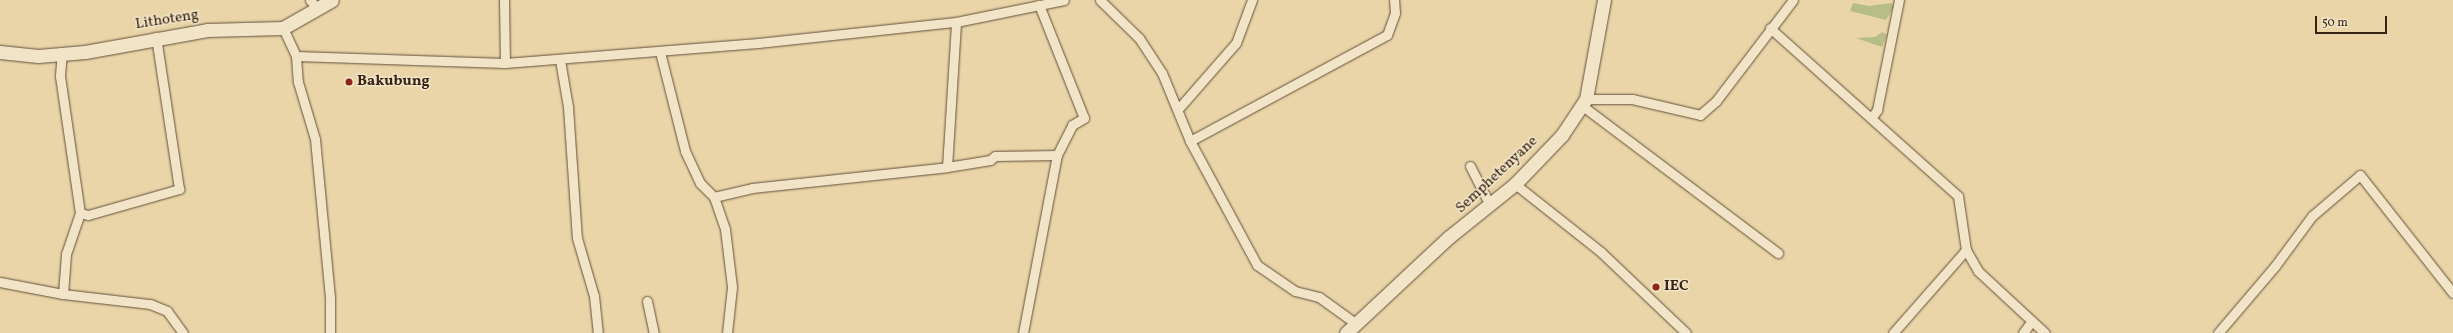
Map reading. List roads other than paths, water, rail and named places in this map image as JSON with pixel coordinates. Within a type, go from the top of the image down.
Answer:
[{"type":"main road","name":"Lithoteng","points":[[0,52],[38,56],[62,52],[85,52],[156,37],[207,30],[283,28],[313,4],[332,0]]},
{"type":"main road","points":[[1585,103],[1604,0]]},
{"type":"main road","name":"Semphetenyane","points":[[1346,333],[1355,323],[1515,184],[1585,103]]},
{"type":"street","points":[[504,0],[505,63]]},
{"type":"street","points":[[296,56],[505,63],[560,60],[660,52],[956,22],[1064,0]]},
{"type":"street","points":[[1100,0],[1139,38],[1179,108],[1190,141],[1257,265],[1295,291],[1319,298],[1355,323]]},
{"type":"street","points":[[1179,108],[1236,43],[1252,0]]},
{"type":"street","points":[[1190,141],[1387,35],[1395,13],[1394,0]]},
{"type":"street","points":[[1585,103],[1632,99],[1700,115],[1716,101],[1770,28],[1793,0]]},
{"type":"street","points":[[1872,117],[1877,110],[1899,0]]},
{"type":"street","points":[[1023,333],[1057,155],[1072,125],[1084,118],[1039,5]]},
{"type":"street","points":[[947,166],[956,22]]},
{"type":"street","points":[[283,28],[296,56],[298,82],[315,139],[330,297],[330,333]]},
{"type":"street","points":[[1770,28],[1872,117],[1958,196],[1966,250],[1978,271],[2031,322],[2045,333]]},
{"type":"street","points":[[80,213],[88,215],[178,189],[156,37]]},
{"type":"street","points":[[62,52],[61,84],[80,213],[66,254],[63,294]]},
{"type":"street","points":[[660,52],[685,151],[700,183],[714,197],[725,229],[732,287],[727,333]]},
{"type":"street","points":[[560,60],[568,108],[577,238],[594,296],[598,333]]},
{"type":"street","points":[[1585,103],[1778,253]]},
{"type":"street","points":[[714,197],[752,188],[947,166],[990,160],[995,156],[1057,155]]},
{"type":"street","points":[[1470,166],[1490,205]]},
{"type":"street","points":[[2218,333],[2276,266],[2312,216],[2360,175],[2453,293]]},
{"type":"street","points":[[1515,184],[1601,252],[1686,333]]},
{"type":"street","points":[[1893,333],[1966,250]]},
{"type":"street","points":[[0,282],[63,294],[150,304],[167,310],[183,333]]},
{"type":"street","points":[[647,301],[654,333]]},
{"type":"street","points":[[2023,333],[2031,322]]},
{"type":"place","name":"Bakubung","points":[[349,82]]},
{"type":"place","name":"IEC","points":[[1656,287]]}]
